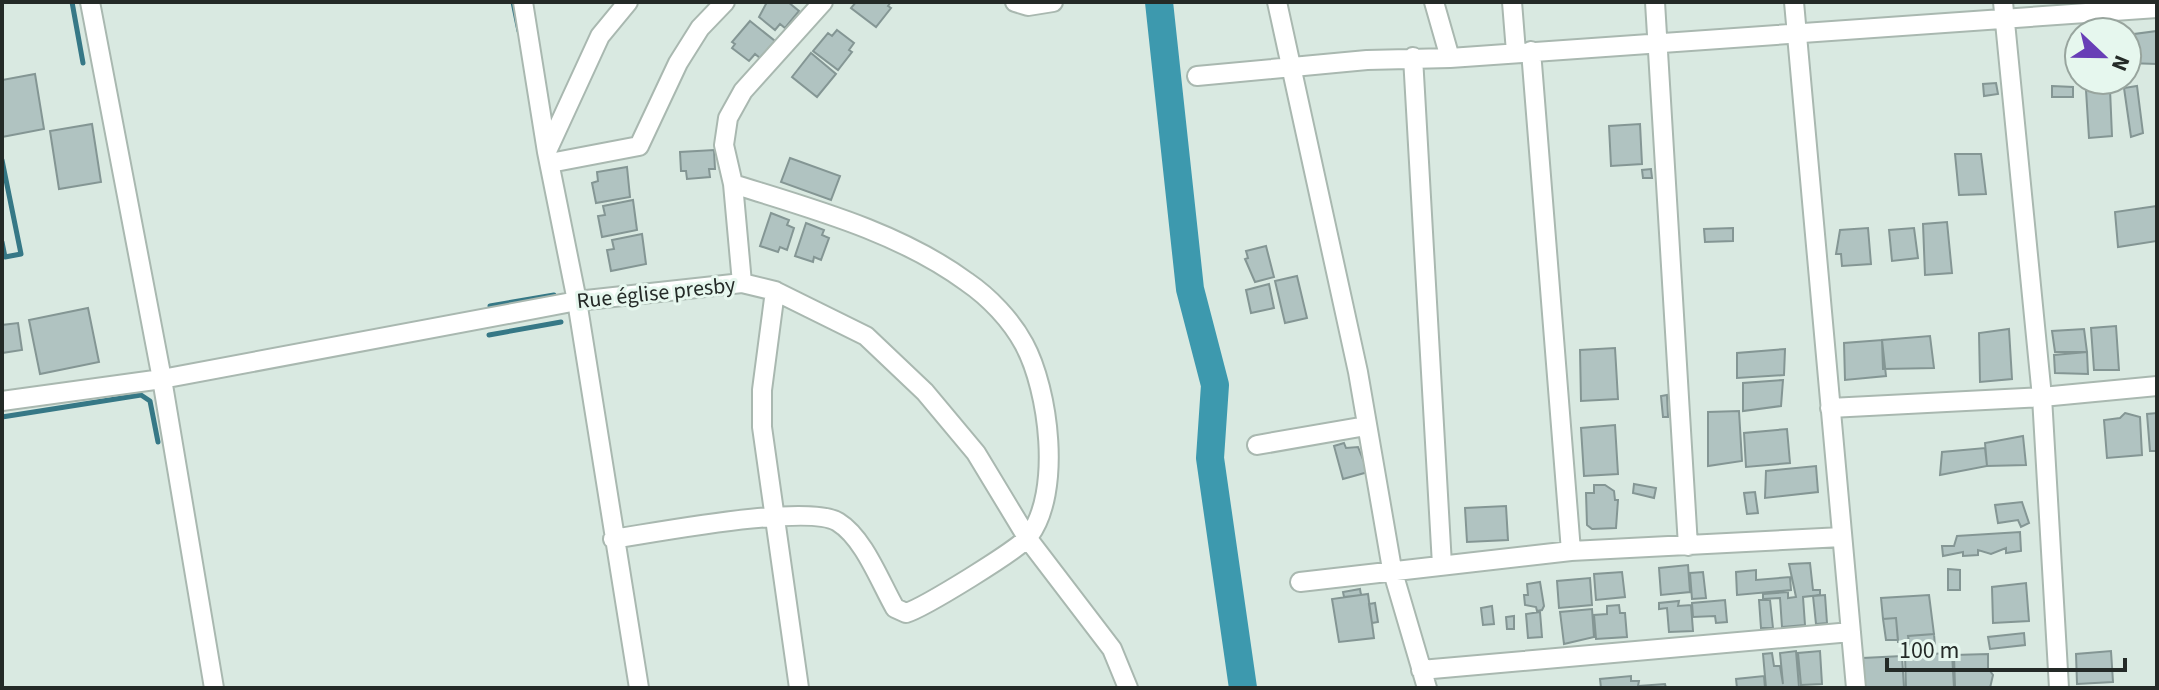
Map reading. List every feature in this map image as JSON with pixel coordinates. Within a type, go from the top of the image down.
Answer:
[{"type":"street","points":[[90,2],[162,379],[214,688]]},
{"type":"street","points":[[523,2],[548,157],[577,301],[639,688]]},
{"type":"street","points":[[548,157],[600,36],[628,2]]},
{"type":"street","points":[[548,157],[639,146],[678,63],[700,28],[725,2]]},
{"type":"street","points":[[742,283],[733,184],[724,145],[728,118],[743,91],[823,2]]},
{"type":"street","points":[[1015,2],[1028,6],[1053,2]]},
{"type":"street","points":[[1277,2],[1358,372],[1392,569],[1424,679],[1851,632]]},
{"type":"street","points":[[1434,2],[1450,58]]},
{"type":"street","points":[[1512,2],[1524,51],[1571,551]]},
{"type":"street","points":[[1655,2],[1688,546]]},
{"type":"street","points":[[1794,2],[1856,688]]},
{"type":"street","points":[[1197,76],[1413,57],[1450,58],[1796,31],[2004,11],[2157,8]]},
{"type":"street","points":[[2004,11],[2042,397],[2059,688]]},
{"type":"street","points":[[1413,57],[1442,565]]},
{"type":"street","points":[[613,539],[775,517],[822,515],[838,522],[854,537],[895,608],[906,613],[1028,539],[1041,515],[1050,477],[1043,407],[1026,347],[1011,322],[969,282],[907,244],[733,184]]},
{"type":"street","name":"Rue église presby","points":[[2,401],[162,379],[577,301],[742,283],[775,291],[866,336],[925,392],[976,453],[1028,539],[1112,649],[1128,688]]},
{"type":"street","points":[[775,291],[762,415],[799,688]]},
{"type":"street","points":[[1830,408],[2042,397],[2157,386]]},
{"type":"street","points":[[1257,445],[1366,426]]},
{"type":"street","points":[[1300,582],[1392,569],[1571,551],[1842,537]]},
{"type":"building","points":[[767,2],[788,2],[799,11],[785,28],[780,24],[775,30],[759,17]]},
{"type":"building","points":[[856,2],[891,2],[888,6],[891,8],[876,27],[851,8]]},
{"type":"building","points":[[750,21],[775,41],[760,58],[755,54],[749,61],[732,48],[735,44],[732,42]]},
{"type":"building","points":[[837,30],[854,43],[849,50],[852,52],[838,70],[813,51],[828,33],[832,36]]},
{"type":"building","points":[[2157,31],[2157,64],[2143,64],[2143,33]]},
{"type":"building","points":[[811,53],[836,74],[817,97],[792,77]]},
{"type":"building","points":[[35,74],[44,129],[2,137],[2,80]]},
{"type":"building","points":[[1996,83],[1998,94],[1984,96],[1983,84]]},
{"type":"building","points":[[2052,86],[2063,87],[2063,96],[2073,96],[2073,97],[2052,97]]},
{"type":"building","points":[[2086,96],[2110,96],[2112,136],[2089,138]]},
{"type":"building","points":[[2125,96],[2138,96],[2143,133],[2131,137]]},
{"type":"building","points":[[92,124],[101,182],[59,189],[50,131]]},
{"type":"building","points":[[1640,124],[1642,164],[1611,166],[1609,126]]},
{"type":"building","points":[[714,150],[715,169],[709,169],[710,177],[687,179],[686,171],[681,171],[680,152]]},
{"type":"building","points":[[1955,154],[1981,154],[1986,194],[1959,195]]},
{"type":"building","points":[[790,158],[840,176],[831,200],[781,182]]},
{"type":"building","points":[[627,167],[630,197],[596,203],[592,183],[598,181],[597,172]]},
{"type":"building","points":[[1651,169],[1652,178],[1643,178],[1642,170]]},
{"type":"building","points":[[633,200],[637,230],[602,237],[598,216],[605,215],[603,206]]},
{"type":"building","points":[[2157,206],[2157,241],[2118,247],[2115,212]]},
{"type":"building","points":[[771,213],[789,220],[787,225],[794,228],[787,250],[780,247],[778,252],[760,246]]},
{"type":"building","points":[[1947,222],[1952,273],[1925,275],[1923,224]]},
{"type":"building","points":[[806,223],[824,230],[822,235],[829,238],[821,260],[814,257],[813,262],[795,256]]},
{"type":"building","points":[[1733,228],[1733,241],[1705,242],[1704,229]]},
{"type":"building","points":[[1868,228],[1871,264],[1842,266],[1841,254],[1836,254],[1840,230]]},
{"type":"building","points":[[1914,228],[1918,258],[1892,261],[1889,230]]},
{"type":"building","points":[[642,234],[646,264],[611,271],[607,250],[614,249],[612,240]]},
{"type":"building","points":[[1266,246],[1274,277],[1255,282],[1245,259],[1248,258],[1246,251]]},
{"type":"building","points":[[1297,276],[1307,318],[1285,323],[1275,281]]},
{"type":"building","points":[[1269,284],[1274,308],[1251,313],[1246,290]]},
{"type":"building","points":[[88,308],[99,362],[40,374],[29,320]]},
{"type":"building","points":[[18,323],[22,350],[2,353],[2,325]]},
{"type":"building","points":[[2116,326],[2119,370],[2094,370],[2091,328]]},
{"type":"building","points":[[2009,329],[2012,379],[1980,382],[1979,333]]},
{"type":"building","points":[[2084,329],[2087,352],[2055,352],[2052,331]]},
{"type":"building","points":[[1930,336],[1934,368],[1883,369],[1882,340]]},
{"type":"building","points":[[1882,340],[1886,376],[1845,380],[1844,343]]},
{"type":"building","points":[[1615,348],[1618,399],[1581,401],[1580,350]]},
{"type":"building","points":[[1785,349],[1784,375],[1737,378],[1737,353]]},
{"type":"building","points":[[2087,352],[2088,374],[2055,373],[2054,355]]},
{"type":"building","points":[[1783,380],[1781,406],[1743,411],[1743,383]]},
{"type":"building","points":[[1667,395],[1668,417],[1663,417],[1661,396]]},
{"type":"building","points":[[1739,411],[1742,461],[1708,466],[1708,412]]},
{"type":"building","points":[[2125,413],[2140,417],[2142,455],[2107,458],[2104,420],[2120,418]]},
{"type":"building","points":[[2157,413],[2157,451],[2150,451],[2147,414]]},
{"type":"building","points":[[1615,425],[1618,474],[1584,476],[1581,428]]},
{"type":"building","points":[[1787,429],[1790,463],[1746,467],[1744,433]]},
{"type":"building","points":[[2023,436],[2026,465],[1987,466],[1985,443]]},
{"type":"building","points":[[1344,443],[1346,448],[1358,447],[1368,472],[1343,479],[1334,446]]},
{"type":"building","points":[[1985,448],[1987,466],[1940,475],[1942,452]]},
{"type":"building","points":[[1816,466],[1818,492],[1765,498],[1766,471]]},
{"type":"building","points":[[1634,484],[1656,488],[1654,498],[1633,493]]},
{"type":"building","points":[[1594,485],[1605,485],[1614,491],[1615,500],[1618,500],[1616,528],[1592,529],[1587,525],[1586,493],[1594,493]]},
{"type":"building","points":[[1755,492],[1758,513],[1747,514],[1744,493]]},
{"type":"building","points":[[2022,502],[2029,523],[2021,527],[2018,520],[1998,523],[1995,505]]},
{"type":"building","points":[[1506,506],[1508,540],[1467,542],[1465,508]]},
{"type":"building","points":[[2020,532],[2021,551],[2006,553],[2006,548],[1991,554],[1978,550],[1978,555],[1963,556],[1963,552],[1943,556],[1942,546],[1954,546],[1957,536]]},
{"type":"building","points":[[1810,563],[1813,590],[1820,590],[1820,595],[1803,597],[1805,625],[1782,627],[1780,598],[1763,599],[1763,594],[1788,592],[1788,598],[1796,597],[1789,564]]},
{"type":"building","points":[[1688,565],[1690,592],[1661,595],[1659,568]]},
{"type":"building","points":[[1948,569],[1960,570],[1960,590],[1948,590]]},
{"type":"building","points":[[1756,570],[1756,580],[1790,577],[1791,590],[1737,595],[1736,572]]},
{"type":"building","points":[[1622,572],[1625,597],[1596,600],[1594,574]]},
{"type":"building","points":[[1703,572],[1706,598],[1692,599],[1690,573]]},
{"type":"building","points":[[1590,578],[1592,605],[1559,608],[1557,581]]},
{"type":"building","points":[[1540,582],[1544,606],[1537,611],[1536,607],[1525,605],[1524,595],[1528,595],[1527,584]]},
{"type":"building","points":[[2026,583],[2029,621],[1993,623],[1992,587]]},
{"type":"building","points":[[1360,589],[1361,595],[1344,597],[1343,592]]},
{"type":"building","points":[[1368,594],[1374,638],[1339,642],[1332,599]]},
{"type":"building","points":[[1825,595],[1827,623],[1816,624],[1813,596]]},
{"type":"building","points":[[1929,595],[1934,634],[1908,636],[1909,641],[1898,642],[1896,618],[1883,619],[1881,598]]},
{"type":"building","points":[[1725,600],[1727,622],[1716,623],[1715,616],[1693,617],[1692,603]]},
{"type":"building","points":[[1759,600],[1770,600],[1773,628],[1761,628]]},
{"type":"building","points":[[1679,601],[1678,606],[1691,605],[1693,631],[1669,632],[1667,608],[1659,609],[1659,603]]},
{"type":"building","points":[[1375,603],[1378,622],[1372,623],[1369,604]]},
{"type":"building","points":[[1619,605],[1620,613],[1625,613],[1627,637],[1596,639],[1594,615],[1607,614],[1607,606]]},
{"type":"building","points":[[1492,606],[1494,624],[1483,625],[1481,608]]},
{"type":"building","points":[[1592,609],[1594,637],[1564,644],[1560,612]]},
{"type":"building","points":[[1540,612],[1542,637],[1528,638],[1526,614]]},
{"type":"building","points":[[1514,616],[1514,629],[1507,629],[1506,617]]},
{"type":"building","points":[[1896,618],[1898,640],[1886,640],[1883,619]]},
{"type":"building","points":[[2024,633],[2025,645],[1990,649],[1988,637]]},
{"type":"building","points":[[1934,634],[1935,646],[1910,648],[1908,636]]},
{"type":"building","points":[[1796,651],[1799,687],[1766,688],[1763,654],[1772,653],[1774,666],[1780,666],[1783,684],[1780,653]]},
{"type":"building","points":[[1820,651],[1822,684],[1801,685],[1798,653]]},
{"type":"building","points":[[2111,651],[2113,682],[2077,684],[2076,654]]},
{"type":"building","points":[[1952,653],[1954,688],[1906,688],[1905,655]]},
{"type":"building","points":[[1988,654],[1988,668],[1993,675],[1990,688],[1955,688],[1954,655]]},
{"type":"building","points":[[1902,656],[1904,688],[1864,688],[1863,658]]},
{"type":"building","points":[[1631,676],[1631,681],[1639,681],[1638,686],[1665,684],[1666,688],[1601,688],[1600,679]]},
{"type":"building","points":[[1764,676],[1765,688],[1737,688],[1736,679]]},
{"type":"waterway","points":[[72,2],[83,63]]},
{"type":"waterway","points":[[513,2],[519,31]]},
{"type":"waterway","points":[[1159,2],[1190,289],[1215,385],[1210,458],[1243,688]]},
{"type":"waterway","points":[[2,160],[21,254],[5,257],[2,242]]},
{"type":"waterway","points":[[490,306],[554,295]]},
{"type":"waterway","points":[[489,335],[561,322]]},
{"type":"waterway","points":[[2,417],[141,395],[150,401],[158,442]]}]
